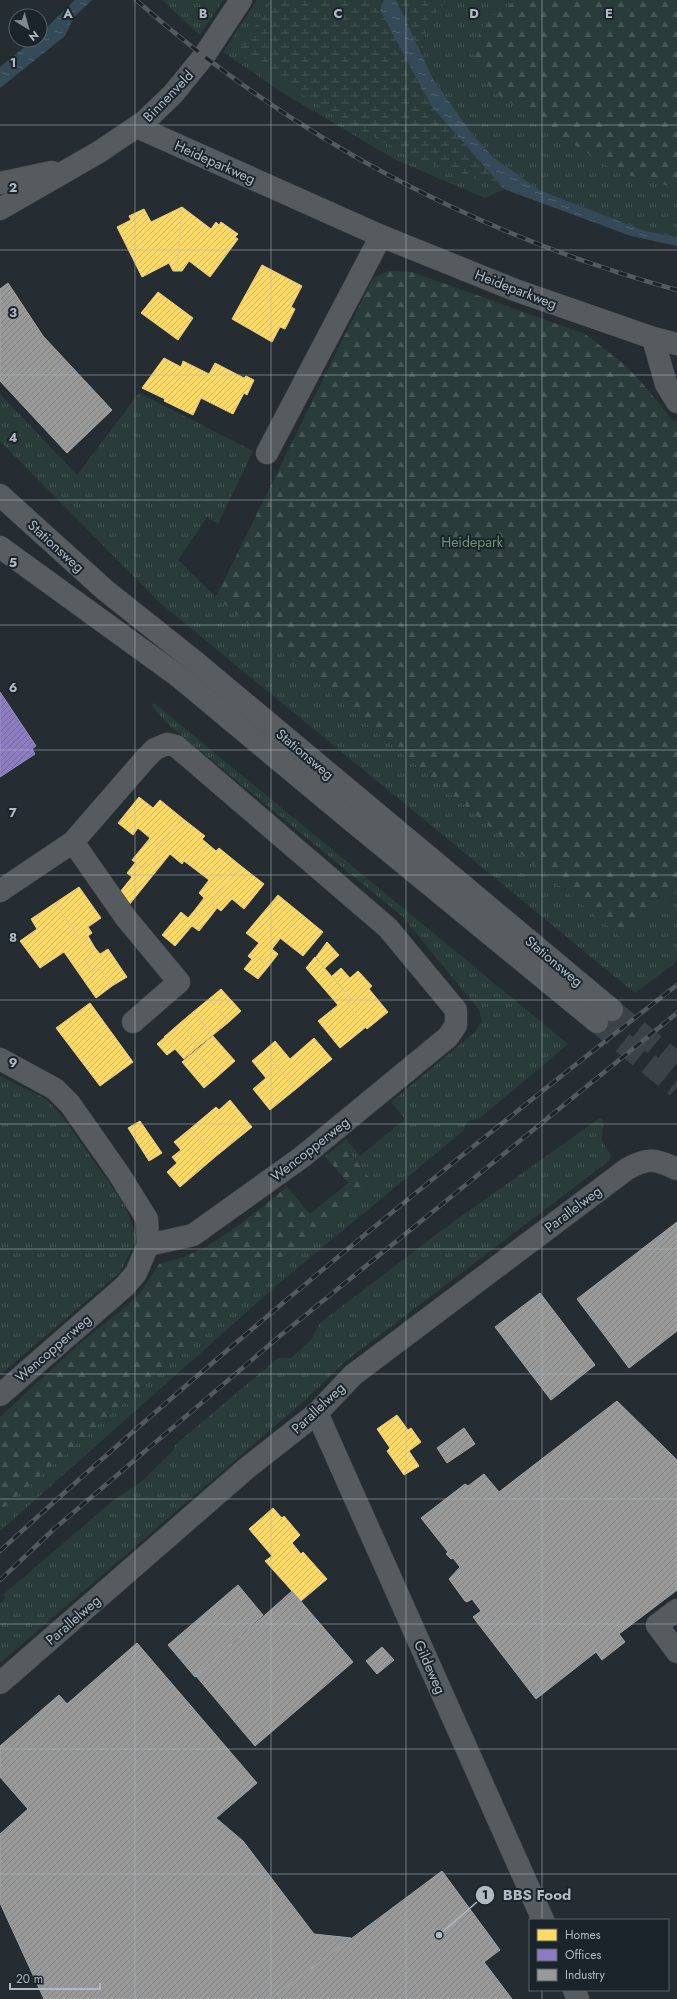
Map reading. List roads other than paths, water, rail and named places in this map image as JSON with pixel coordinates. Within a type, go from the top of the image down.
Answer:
[{"type":"main road","name":"Stationsweg","points":[[0,495],[105,590],[193,660],[605,1016],[178,676],[0,547]]},
{"type":"street","name":"Binnenveld","points":[[0,209],[71,168],[137,127],[173,94],[204,56],[241,0]]},
{"type":"street","name":"Heideparkweg","points":[[137,127],[381,236],[515,290],[653,338],[677,344]]},
{"type":"street","name":"Binnenveld","points":[[0,183],[71,168]]},
{"type":"street","points":[[267,453],[381,236]]},
{"type":"street","points":[[653,338],[666,384],[677,402]]},
{"type":"street","name":"Wencopperweg","points":[[73,842],[155,749],[167,744],[176,746],[388,928],[456,1010],[456,1025],[448,1037],[302,1157],[193,1235],[148,1245]]},
{"type":"street","points":[[0,891],[73,842],[126,918],[179,982],[133,1022]]},
{"type":"street","name":"Wencopperweg","points":[[0,1059],[55,1089],[70,1104],[120,1174],[147,1219],[148,1245],[136,1273],[125,1286],[0,1395]]},
{"type":"street","name":"Parallelweg","points":[[0,1683],[247,1468],[317,1413],[353,1375],[607,1182],[640,1162],[655,1160],[677,1169]]},
{"type":"street","name":"Gildeweg","points":[[317,1413],[543,1919]]},
{"type":"street","points":[[677,1610],[657,1625],[677,1652]]},
{"type":"water","points":[[75,0],[92,0],[74,17],[65,36],[0,88],[0,67],[23,48],[48,48],[48,26]]},
{"type":"water","points":[[384,0],[396,0],[433,79],[473,135],[493,157],[539,190],[645,231],[677,237],[677,246],[631,236],[504,189],[432,107],[380,10]]},
{"type":"tunnel","points":[[612,1010],[677,1063]]},
{"type":"tunnel","points":[[597,1022],[677,1087]]},
{"type":"railway","points":[[136,0],[196,50],[258,95],[323,137],[390,176],[459,210],[530,241],[603,267],[677,290]]},
{"type":"railway","points":[[0,1551],[248,1332],[418,1191],[677,985]]},
{"type":"railway","points":[[0,1580],[54,1529],[281,1335],[677,1013]]},
{"type":"place","name":"BBS Food","points":[[439,1935]]},
{"type":"park label","name":"Heidepark","points":[[472,542]]}]
